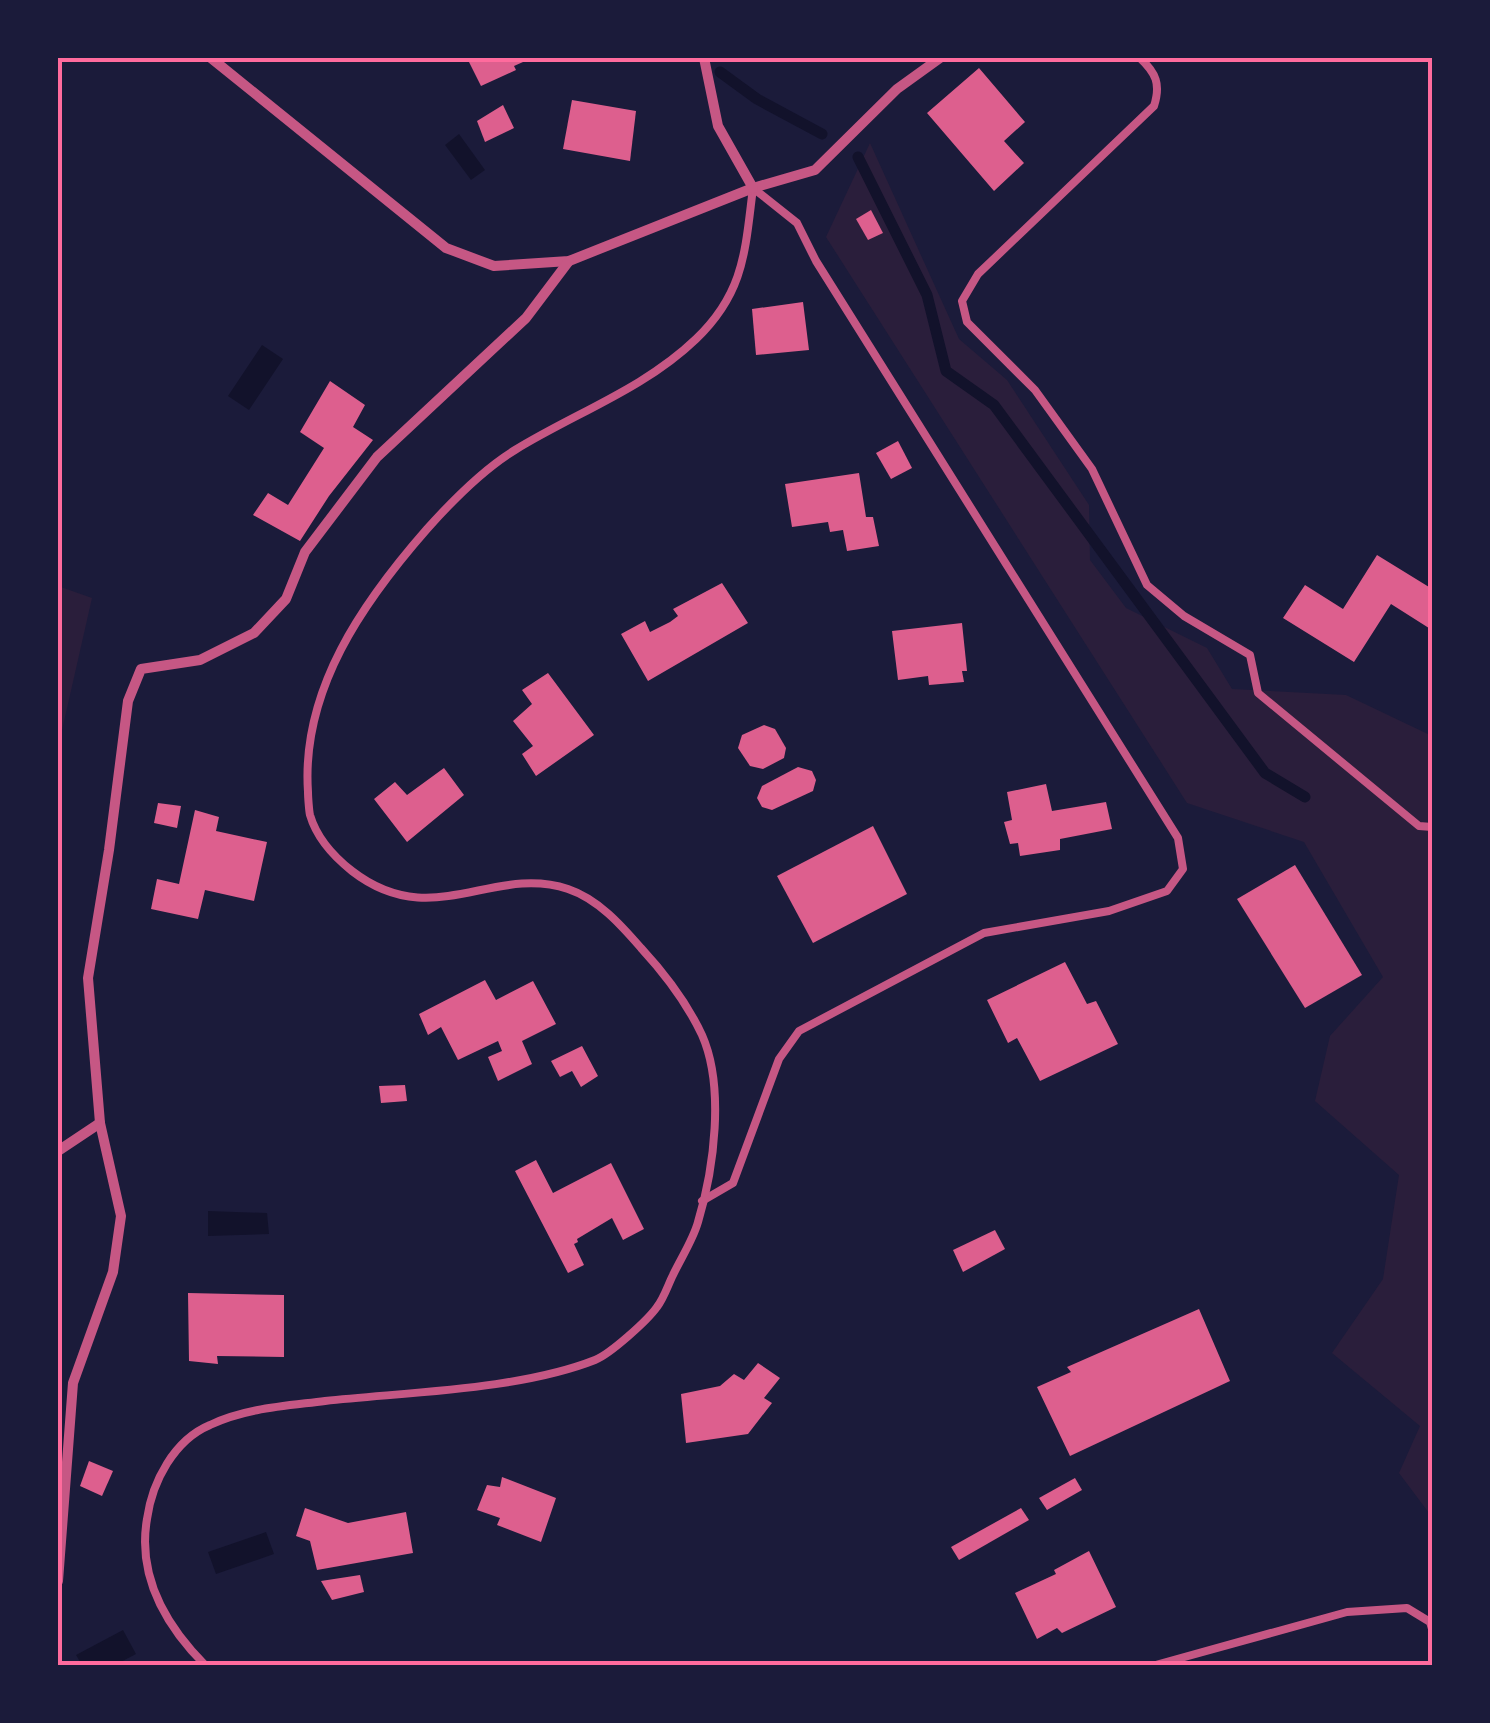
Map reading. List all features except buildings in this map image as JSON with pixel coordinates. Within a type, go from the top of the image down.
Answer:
[{"type":"street","points":[[211,58],[446,248],[494,266],[569,261],[753,188],[815,170],[897,90],[940,58]]},
{"type":"street","points":[[704,58],[718,126],[753,188]]},
{"type":"street","points":[[58,1581],[74,1382],[113,1272],[120,1216],[100,1123],[88,978],[128,701],[141,669],[200,660],[254,633],[286,600],[305,552],[377,457],[526,318],[569,261]]},
{"type":"street","points":[[58,1151],[100,1123]]},
{"type":"lane","points":[[1140,58],[1154,70],[1160,90],[1154,106],[978,274],[962,301],[967,322],[1035,390],[1092,469],[1147,585],[1184,616],[1250,655],[1258,693],[1419,826],[1432,828]]},
{"type":"lane","points":[[702,1201],[734,1183],[779,1059],[799,1031],[984,933],[1109,912],[1166,892],[1183,870],[1178,838],[816,261],[797,222],[753,188]]},
{"type":"lane","points":[[206,1666],[177,1637],[156,1598],[142,1549],[150,1500],[167,1461],[204,1426],[260,1409],[532,1378],[601,1358],[656,1308],[698,1224],[714,1137],[716,1087],[704,1038],[668,978],[612,916],[570,890],[528,884],[444,899],[415,900],[367,883],[330,854],[309,814],[306,765],[315,714],[337,654],[383,579],[450,504],[510,452],[640,383],[698,337],[730,294],[743,268],[753,188]]},
{"type":"lane","points":[[1152,1666],[1347,1612],[1407,1608],[1430,1622],[1432,1629]]},
{"type":"shaded area","points":[[459,134],[485,170],[471,180],[445,145]]},
{"type":"shaded area","points":[[870,143],[959,339],[1007,380],[1089,505],[1090,560],[1126,608],[1207,648],[1232,689],[1346,695],[1432,736],[1432,1517],[1399,1473],[1420,1426],[1332,1353],[1383,1279],[1399,1175],[1315,1101],[1330,1036],[1383,977],[1304,842],[1187,803],[826,237]]},
{"type":"shaded area","points":[[262,345],[283,359],[249,410],[228,396]]},
{"type":"shaded area","points":[[58,586],[92,598],[58,748]]},
{"type":"shaded area","points":[[208,1211],[267,1213],[269,1234],[208,1236]]},
{"type":"shaded area","points":[[266,1532],[274,1554],[216,1574],[208,1552]]},
{"type":"shaded area","points":[[123,1630],[136,1654],[115,1665],[82,1665],[76,1655]]},
{"type":"waterway","points":[[720,72],[757,99],[822,134]]},
{"type":"waterway","points":[[858,157],[927,295],[946,371],[994,405],[1265,773],[1305,797]]}]
